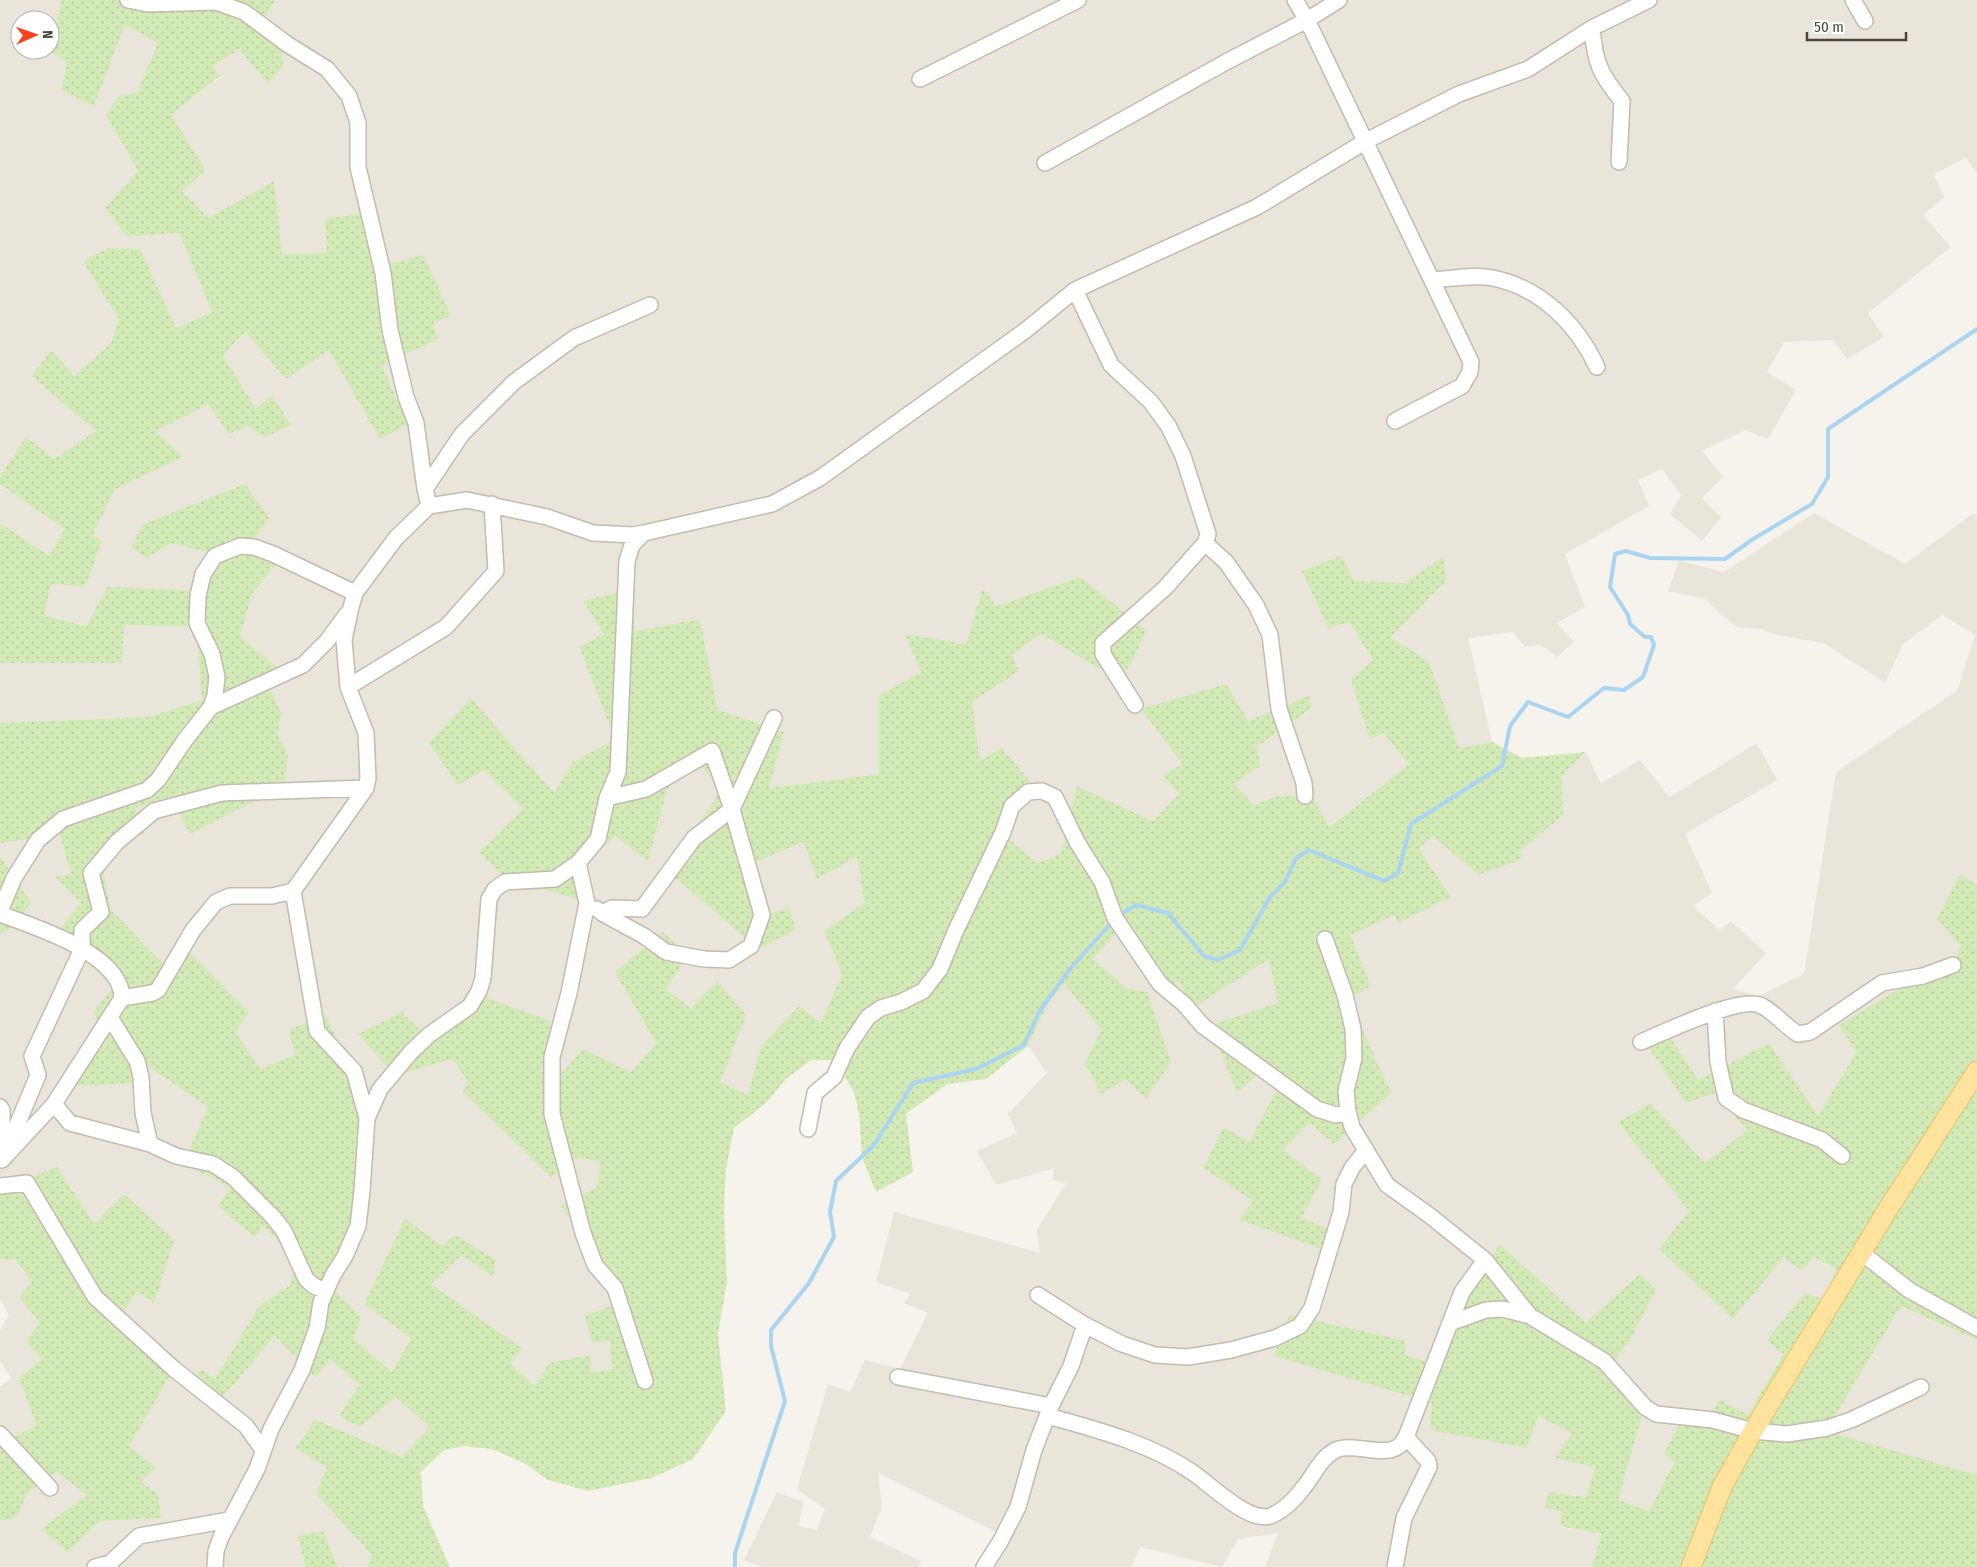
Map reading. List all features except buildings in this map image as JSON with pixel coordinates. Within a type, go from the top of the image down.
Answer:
[{"type":"main road","points":[[1689,1566],[1722,1487],[1753,1431],[1888,1209],[1977,1070]]},
{"type":"street","points":[[128,0],[148,4],[216,2],[237,5],[287,44],[327,69],[349,96],[358,123],[358,167],[384,273],[390,330],[406,397],[416,423],[429,506]]},
{"type":"street","points":[[920,79],[1078,0]]},
{"type":"street","points":[[1295,0],[1307,20],[1366,141],[1471,362],[1470,372],[1462,386],[1395,421]]},
{"type":"street","points":[[1045,163],[1226,62],[1307,20],[1339,0]]},
{"type":"street","points":[[122,998],[152,993],[158,990],[193,930],[216,902],[230,896],[272,896],[293,891],[366,788],[368,778],[366,733],[348,687],[344,640],[350,611],[355,593],[396,538],[429,506],[467,500],[547,517],[593,533],[633,535],[772,504],[820,478],[1026,330],[1075,290],[1257,208],[1366,141],[1459,94],[1528,70],[1592,28],[1649,0]]},
{"type":"street","points":[[1853,0],[1864,21]]},
{"type":"street","points":[[1592,28],[1594,54],[1603,77],[1622,101],[1619,162]]},
{"type":"street","points":[[1432,280],[1471,277],[1492,278],[1518,286],[1541,298],[1566,319],[1587,346],[1598,367]]},
{"type":"street","points":[[1075,290],[1110,365],[1151,402],[1169,427],[1183,456],[1208,534],[1205,544],[1165,588],[1103,642],[1103,654],[1135,705]]},
{"type":"street","points":[[425,489],[462,434],[514,382],[574,338],[650,305]]},
{"type":"street","points":[[348,687],[446,627],[496,571],[492,504]]},
{"type":"street","points":[[367,1118],[380,1089],[411,1052],[429,1035],[470,1006],[479,991],[483,978],[489,899],[495,889],[505,882],[555,878],[578,863],[598,839],[607,798],[618,772],[627,562],[632,545],[644,533]]},
{"type":"street","points":[[1205,544],[1226,562],[1256,605],[1270,635],[1279,709],[1284,728],[1294,750],[1301,775],[1304,796]]},
{"type":"street","points":[[1,1162],[54,1104],[111,1019],[122,998],[122,988],[115,974],[72,942],[0,913],[14,878],[38,840],[63,818],[147,790],[158,780],[185,740],[211,707],[216,695],[217,677],[212,654],[197,624],[198,596],[203,574],[215,556],[240,546],[254,546],[355,593]]},
{"type":"street","points":[[211,707],[303,665],[327,641],[350,611]]},
{"type":"street","points":[[602,913],[612,908],[642,909],[694,838],[732,809],[774,718]]},
{"type":"street","points":[[587,903],[644,936],[666,952],[704,959],[729,960],[751,946],[762,915],[732,809],[712,751],[646,789],[607,798]]},
{"type":"street","points":[[1,1162],[38,1075],[32,1056],[82,949],[82,930],[101,912],[91,873],[117,842],[154,812],[222,793],[366,788]]},
{"type":"street","points":[[808,1129],[815,1094],[834,1077],[847,1048],[868,1017],[881,1008],[902,1002],[923,991],[940,969],[956,930],[1003,832],[1012,806],[1028,792],[1042,791],[1055,797],[1077,842],[1102,882],[1115,918],[1160,984],[1184,1004],[1204,1026],[1317,1108],[1336,1115],[1348,1112]]},
{"type":"street","points":[[578,863],[587,903],[569,993],[552,1057],[552,1114],[583,1233],[595,1265],[615,1288],[645,1381]]},
{"type":"street","points":[[214,1567],[216,1551],[229,1520],[257,1469],[271,1428],[302,1370],[311,1347],[321,1302],[358,1226],[367,1118],[354,1071],[317,1031],[293,891]]},
{"type":"street","points":[[1325,939],[1346,995],[1353,1029],[1354,1058],[1346,1091],[1352,1127],[1387,1185],[1429,1215],[1484,1260],[1530,1316]]},
{"type":"street","points":[[1641,1042],[1715,1011],[1752,1002],[1762,1005],[1798,1034],[1810,1032],[1882,982],[1923,976],[1953,965]]},
{"type":"street","points":[[1715,1011],[1718,1062],[1726,1098],[1743,1110],[1822,1140],[1842,1156]]},
{"type":"street","points":[[111,1019],[137,1061],[141,1077],[143,1113],[150,1144]]},
{"type":"street","points":[[54,1104],[70,1123],[150,1144],[176,1156],[213,1164],[233,1176],[284,1231],[306,1279],[314,1286],[326,1291]]},
{"type":"street","points":[[0,1107],[2,1110],[1,1162]]},
{"type":"street","points":[[1038,1295],[1085,1325],[1122,1344],[1155,1355],[1188,1357],[1231,1350],[1275,1338],[1300,1326],[1312,1308],[1341,1212],[1344,1184],[1352,1168],[1366,1150]]},
{"type":"street","points":[[0,1186],[27,1183],[95,1297],[174,1368],[246,1426],[263,1450]]},
{"type":"street","points":[[1862,1252],[1909,1290],[1977,1328]]},
{"type":"street","points":[[898,1377],[1050,1411],[1116,1435],[1163,1456],[1192,1472],[1252,1515],[1271,1516],[1288,1505],[1304,1488],[1323,1460],[1335,1450],[1347,1447],[1386,1450],[1399,1446],[1406,1436],[1462,1292],[1484,1260]]},
{"type":"street","points":[[1450,1323],[1486,1310],[1503,1309],[1530,1316],[1604,1361],[1645,1407],[1656,1414],[1713,1420],[1753,1431],[1786,1434],[1828,1428],[1851,1420],[1921,1387]]},
{"type":"street","points":[[984,1567],[1000,1542],[1018,1507],[1034,1450],[1070,1366],[1085,1325]]},
{"type":"street","points":[[0,1434],[50,1488]]},
{"type":"street","points":[[1395,1567],[1404,1518],[1430,1467],[1428,1461],[1406,1436]]},
{"type":"street","points":[[95,1567],[110,1563],[139,1536],[229,1520]]},
{"type":"shaded area","points":[[0,0],[61,0],[59,10],[10,10],[10,60],[60,60],[60,58],[67,63],[61,90],[94,107],[125,25],[158,43],[137,94],[138,171],[127,237],[179,233],[212,312],[176,328],[83,261],[119,320],[111,343],[74,376],[96,431],[54,459],[26,438],[0,477]]},
{"type":"shaded area","points":[[275,0],[1977,0],[1977,174],[1966,157],[1934,174],[1944,197],[1923,215],[1951,247],[1868,313],[1884,337],[1847,359],[1833,340],[1784,342],[1767,372],[1796,390],[1768,439],[1745,430],[1702,451],[1723,477],[1702,498],[1721,517],[1702,541],[1670,514],[1681,495],[1662,469],[1638,480],[1649,506],[1565,554],[1585,607],[1557,623],[1574,642],[1557,657],[1541,645],[1525,647],[1513,632],[1468,638],[1492,742],[1459,749],[1429,662],[1391,637],[1447,580],[1443,558],[1406,583],[1354,581],[1349,622],[1373,661],[1370,740],[1383,733],[1409,764],[1328,827],[1274,797],[1254,805],[1233,784],[1257,747],[1312,709],[1309,697],[1248,721],[1184,765],[1162,775],[1179,794],[1153,821],[1077,786],[1061,854],[1037,863],[1009,839],[1031,782],[980,761],[972,702],[1019,671],[1012,655],[1041,634],[1121,680],[1080,577],[996,606],[983,588],[966,644],[879,695],[879,774],[769,788],[783,732],[718,710],[700,619],[635,631],[631,590],[604,634],[579,648],[616,739],[573,762],[554,794],[471,698],[484,770],[523,809],[519,889],[546,890],[579,899],[582,868],[617,836],[648,862],[667,790],[697,762],[721,790],[766,915],[754,863],[803,842],[817,879],[857,857],[864,903],[824,931],[842,974],[821,1024],[799,1006],[761,1046],[748,1095],[720,1082],[691,1008],[666,989],[615,972],[656,1043],[631,1072],[583,1049],[557,1080],[541,1071],[467,992],[465,1012],[395,1076],[453,1059],[468,1082],[578,1157],[600,1162],[597,1188],[604,1270],[619,1303],[610,1341],[612,1369],[591,1374],[589,1355],[549,1363],[536,1386],[510,1363],[523,1349],[431,1284],[463,1254],[493,1276],[496,1260],[442,1247],[405,1218],[364,1303],[411,1338],[392,1372],[354,1339],[361,1317],[330,1285],[325,1015],[289,1030],[295,1055],[261,1069],[234,1032],[249,1012],[187,949],[172,973],[111,910],[99,846],[135,808],[169,797],[190,834],[288,754],[277,734],[282,713],[270,690],[279,670],[240,636],[252,594],[276,564],[250,543],[245,484],[143,524],[131,548],[147,558],[171,543],[206,552],[201,591],[87,626],[44,616],[50,584],[93,535],[114,490],[183,457],[156,431],[208,403],[256,409],[223,355],[247,332],[329,350],[408,423],[382,366],[438,339],[382,266],[327,253],[281,254],[209,218],[182,190],[206,170],[171,115],[220,77],[213,68],[239,49],[268,84],[260,25]]},
{"type":"shaded area","points":[[0,484],[66,529],[49,556],[0,523]]},
{"type":"shaded area","points":[[1814,513],[1905,564],[1972,514],[1977,515],[1977,885],[1960,875],[1960,945],[1953,971],[1839,1025],[1856,1051],[1818,1117],[1769,1043],[1698,1080],[1642,1036],[1714,1093],[1747,1130],[1705,1163],[1651,1103],[1618,1122],[1689,1211],[1734,1318],[1784,1257],[1814,1257],[1836,1269],[1823,1299],[1767,1339],[1783,1353],[1748,1415],[1702,1426],[1674,1461],[1649,1511],[1618,1500],[1647,1401],[1604,1377],[1631,1338],[1638,1274],[1586,1324],[1500,1244],[1426,1362],[1407,1356],[1404,1340],[1289,1315],[1274,1356],[1432,1403],[1430,1431],[1538,1416],[1573,1433],[1595,1467],[1586,1497],[1550,1492],[1563,1512],[1559,1527],[1601,1534],[1592,1567],[1265,1567],[1278,1533],[1238,1539],[1222,1567],[1140,1547],[1132,1567],[979,1567],[998,1533],[878,1473],[882,1507],[870,1537],[921,1561],[918,1567],[762,1567],[744,1560],[777,1492],[803,1502],[799,1526],[817,1530],[825,1509],[797,1489],[828,1384],[850,1392],[865,1360],[900,1369],[928,1313],[904,1303],[911,1294],[876,1282],[894,1212],[1040,1253],[1037,1230],[1066,1183],[1053,1180],[1054,1168],[996,1185],[977,1151],[1017,1133],[1008,1114],[1047,1073],[1028,1046],[1050,998],[1065,984],[1101,1030],[1085,1063],[1128,989],[1093,959],[1122,925],[1269,958],[1278,1003],[1210,1025],[1237,1093],[1258,1074],[1277,1090],[1249,1142],[1253,1201],[1239,1220],[1300,1219],[1282,1150],[1309,1123],[1349,999],[1371,986],[1351,935],[1394,915],[1398,922],[1451,897],[1419,849],[1433,836],[1520,852],[1563,815],[1562,775],[1586,752],[1601,783],[1640,760],[1670,797],[1757,743],[1777,780],[1685,834],[1712,893],[1693,906],[1720,930],[1731,921],[1766,953],[1733,989],[1758,996],[1804,974],[1836,772],[1957,691],[1975,635],[1942,615],[1903,644],[1885,683],[1824,643],[1773,634],[1761,629],[1738,627],[1720,614],[1705,599],[1668,591],[1679,561],[1724,572]]},
{"type":"shaded area","points":[[124,625],[196,627],[202,700],[149,717],[0,723],[0,663],[122,663]]},
{"type":"shaded area","points":[[60,834],[71,874],[56,878],[81,903],[113,987],[107,1043],[78,1061],[148,1066],[209,1107],[230,1187],[218,1205],[254,1237],[264,1225],[298,1260],[289,1286],[259,1306],[215,1379],[201,1369],[184,1388],[215,1408],[275,1336],[316,1378],[330,1359],[359,1385],[340,1416],[360,1426],[396,1397],[429,1427],[402,1457],[316,1419],[296,1448],[328,1467],[316,1494],[372,1555],[367,1567],[338,1567],[323,1531],[298,1535],[305,1567],[0,1567],[0,1521],[16,1518],[27,1494],[56,1472],[87,1495],[68,1553],[141,1482],[129,1447],[117,1324],[137,1292],[153,1303],[94,1224],[0,1189],[0,933],[12,929],[31,903],[0,856],[0,843]]},
{"type":"shaded area","points":[[0,1259],[13,1259],[32,1282],[40,1324],[42,1359],[19,1378],[36,1425],[0,1445],[0,1387],[11,1378],[0,1360],[0,1330],[9,1315],[0,1299]]},
{"type":"shaded area","points":[[1901,1306],[1977,1340],[1977,1475],[1825,1432]]},
{"type":"green space","points":[[61,0],[275,0],[261,25],[281,35],[283,67],[268,84],[239,49],[213,67],[220,76],[171,115],[206,170],[182,191],[209,218],[274,181],[282,254],[327,253],[325,219],[365,213],[382,266],[423,255],[451,316],[433,323],[438,339],[382,366],[408,424],[380,439],[329,350],[286,379],[246,332],[223,355],[256,409],[272,395],[291,425],[264,437],[249,426],[229,434],[208,404],[156,431],[183,457],[114,490],[93,535],[102,541],[85,587],[51,584],[44,616],[87,626],[107,587],[201,591],[206,552],[171,543],[147,558],[131,548],[143,524],[245,484],[269,518],[251,543],[276,564],[252,594],[240,636],[280,670],[270,690],[282,713],[277,734],[288,754],[284,786],[190,834],[169,797],[135,808],[144,834],[99,847],[111,910],[172,973],[187,949],[249,1012],[235,1032],[261,1069],[295,1055],[289,1030],[325,1014],[364,1095],[364,1223],[330,1285],[361,1317],[354,1339],[392,1372],[411,1338],[364,1304],[405,1218],[442,1246],[455,1235],[496,1260],[493,1277],[462,1255],[431,1284],[523,1349],[510,1363],[535,1386],[549,1363],[590,1355],[591,1373],[612,1369],[610,1341],[592,1342],[585,1316],[619,1303],[604,1270],[561,1205],[597,1188],[600,1162],[578,1157],[552,1178],[463,1092],[468,1082],[453,1059],[395,1076],[358,1034],[402,1012],[432,1042],[465,1012],[467,991],[551,1021],[541,1071],[557,1079],[583,1049],[631,1072],[656,1043],[615,972],[663,932],[687,956],[666,989],[691,1008],[717,981],[746,1015],[720,1082],[748,1095],[761,1046],[799,1006],[821,1023],[842,974],[824,931],[864,903],[857,857],[817,879],[803,842],[754,863],[766,915],[790,908],[795,930],[758,949],[668,871],[721,790],[697,762],[667,790],[648,862],[616,836],[582,868],[579,900],[546,890],[519,889],[479,853],[523,809],[484,770],[458,785],[429,743],[471,698],[554,793],[573,762],[615,739],[579,647],[604,634],[583,601],[631,589],[635,631],[700,619],[718,710],[784,732],[769,788],[879,774],[879,695],[921,672],[905,634],[966,644],[983,588],[996,606],[1080,577],[1147,631],[1121,681],[1041,634],[1012,655],[1019,671],[972,702],[980,761],[1001,748],[1031,782],[1009,839],[1037,863],[1061,854],[1077,786],[1153,821],[1179,794],[1162,775],[1183,764],[1141,709],[1226,684],[1248,721],[1309,696],[1312,708],[1257,747],[1260,766],[1234,784],[1254,805],[1274,797],[1312,796],[1329,827],[1409,764],[1383,733],[1370,740],[1351,679],[1373,660],[1349,622],[1328,628],[1302,571],[1341,556],[1354,581],[1405,583],[1443,557],[1447,580],[1391,637],[1429,662],[1459,748],[1492,742],[1522,758],[1586,752],[1562,775],[1563,815],[1520,852],[1522,859],[1479,875],[1433,836],[1419,849],[1451,897],[1398,923],[1394,915],[1351,935],[1371,986],[1349,999],[1391,1093],[1334,1144],[1309,1123],[1283,1150],[1322,1180],[1301,1218],[1333,1231],[1319,1248],[1239,1220],[1253,1201],[1203,1168],[1224,1127],[1249,1142],[1277,1090],[1258,1074],[1237,1093],[1210,1025],[1278,1003],[1269,959],[1193,1008],[1179,982],[1170,984],[1122,926],[1093,959],[1128,989],[1147,992],[1171,1062],[1146,1099],[1126,1079],[1101,1094],[1085,1063],[1101,1030],[1065,984],[1050,999],[1028,1046],[986,1079],[947,1084],[906,1114],[913,1172],[876,1192],[862,1157],[859,1114],[854,1093],[836,1060],[811,1060],[786,1079],[766,1103],[734,1128],[726,1169],[724,1210],[727,1282],[718,1334],[726,1411],[693,1459],[652,1478],[588,1491],[548,1480],[524,1463],[492,1449],[464,1446],[444,1450],[421,1472],[423,1506],[450,1567],[367,1567],[372,1555],[316,1494],[327,1467],[296,1448],[315,1419],[402,1457],[429,1427],[396,1397],[360,1427],[339,1416],[359,1385],[330,1359],[316,1378],[275,1336],[214,1408],[184,1388],[201,1369],[215,1379],[259,1306],[289,1286],[298,1260],[264,1226],[254,1237],[218,1206],[230,1187],[183,1164],[208,1107],[148,1066],[133,1083],[76,1086],[78,1061],[107,1043],[94,1012],[113,987],[56,934],[81,903],[55,877],[71,874],[60,835],[0,843],[0,723],[149,717],[202,700],[196,627],[124,625],[122,663],[0,663],[0,523],[49,556],[65,529],[0,484],[0,477],[26,437],[54,459],[96,431],[32,376],[51,350],[74,376],[111,343],[119,320],[83,261],[108,248],[140,249],[176,328],[212,312],[179,233],[127,237],[105,208],[138,171],[106,114],[120,95],[137,93],[158,43],[125,25],[94,107],[61,90],[67,63],[60,58],[59,10]]},
{"type":"green space","points":[[0,856],[31,903],[12,929],[0,933]]},
{"type":"green space","points":[[1960,874],[1977,885],[1977,1340],[1901,1306],[1826,1431],[1977,1475],[1977,1567],[1592,1567],[1601,1534],[1559,1526],[1563,1512],[1545,1507],[1549,1492],[1586,1497],[1595,1467],[1555,1458],[1572,1433],[1538,1416],[1527,1448],[1430,1430],[1432,1403],[1274,1356],[1289,1315],[1404,1340],[1407,1356],[1426,1361],[1500,1244],[1586,1323],[1639,1274],[1656,1289],[1631,1338],[1604,1377],[1647,1400],[1618,1500],[1649,1511],[1674,1462],[1664,1454],[1684,1415],[1702,1426],[1720,1400],[1748,1415],[1783,1354],[1767,1340],[1805,1293],[1823,1299],[1836,1269],[1814,1257],[1802,1271],[1784,1257],[1733,1319],[1659,1249],[1689,1211],[1618,1122],[1651,1103],[1705,1163],[1747,1130],[1714,1093],[1686,1103],[1641,1036],[1663,1026],[1698,1080],[1769,1043],[1818,1116],[1856,1052],[1839,1025],[1902,987],[1953,971],[1960,945],[1937,919]]},
{"type":"green space","points":[[57,1167],[94,1224],[124,1194],[174,1240],[154,1303],[137,1292],[117,1323],[172,1372],[129,1446],[156,1468],[141,1482],[158,1494],[161,1518],[100,1521],[68,1553],[41,1529],[87,1495],[56,1472],[27,1494],[16,1518],[0,1521],[0,1445],[36,1425],[19,1378],[42,1359],[26,1342],[40,1323],[19,1297],[32,1282],[14,1259],[0,1259],[0,1189]]},
{"type":"green space","points":[[323,1531],[338,1567],[305,1567],[298,1535]]},
{"type":"waterway","points":[[1118,916],[1136,905],[1168,913],[1204,956],[1218,960],[1240,950],[1270,897],[1285,882],[1296,858],[1309,850],[1384,881],[1398,873],[1411,824],[1502,766],[1510,726],[1528,702],[1568,717],[1604,688],[1624,690],[1643,677],[1654,645],[1651,637],[1645,637],[1630,624],[1628,615],[1610,587],[1615,554],[1626,551],[1650,558],[1725,559],[1753,539],[1812,504],[1828,477],[1828,429],[1977,329]]},
{"type":"waterway","points":[[735,1567],[735,1553],[785,1401],[771,1346],[771,1330],[809,1283],[834,1237],[830,1212],[836,1181],[874,1145],[913,1083],[976,1069],[1024,1045],[1039,1012],[1070,969],[1113,921]]}]
